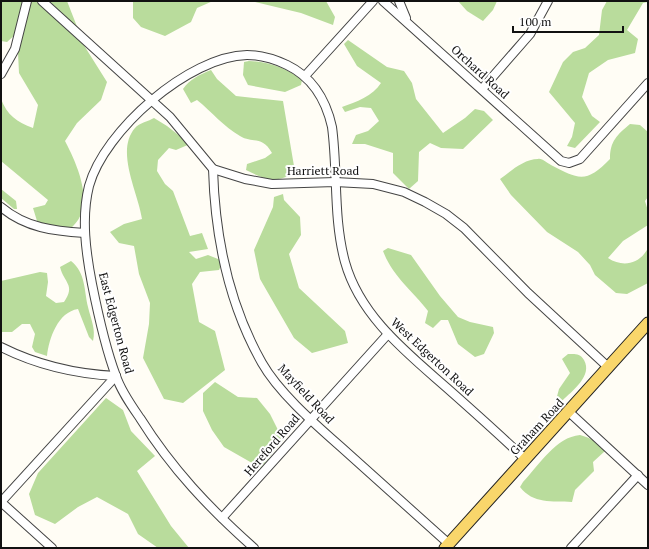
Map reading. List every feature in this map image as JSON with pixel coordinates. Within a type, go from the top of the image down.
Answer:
[{"type":"main road","name":"Graham Road","points":[[447,546],[648,323]]},
{"type":"street","points":[[1,74],[15,49],[28,1]]},
{"type":"street","points":[[42,1],[152,100],[193,143],[213,169]]},
{"type":"street","points":[[305,76],[373,1]]},
{"type":"street","name":"Orchard Road","points":[[383,1],[562,161],[569,163],[580,158],[648,83]]},
{"type":"street","points":[[398,1],[408,22]]},
{"type":"street","points":[[482,89],[530,34],[548,1]]},
{"type":"street","name":"West Edgerton Road","points":[[152,100],[171,84],[192,72],[213,62],[241,55],[265,57],[294,68],[305,76],[314,85],[331,120],[334,141],[335,182],[339,230],[346,264],[355,287],[367,308],[388,334],[525,459]]},
{"type":"street","name":"East Edgerton Road","points":[[152,100],[118,136],[96,170],[88,193],[85,233],[94,292],[116,376],[128,399],[162,452],[192,489],[254,548]]},
{"type":"street","name":"Harriett Road","points":[[213,169],[245,179],[272,184],[335,182],[373,184],[415,197],[446,214],[464,228],[528,294],[608,367]]},
{"type":"street","name":"Mayfield Road","points":[[213,169],[214,193],[225,274],[240,320],[262,364],[279,386],[310,419],[447,546]]},
{"type":"street","points":[[1,207],[15,218],[37,228],[85,233]]},
{"type":"street","name":"Hereford Road","points":[[222,518],[388,334]]},
{"type":"street","points":[[1,347],[31,360],[76,373],[116,376]]},
{"type":"street","points":[[52,548],[1,502],[116,376]]},
{"type":"street","points":[[569,412],[648,485]]},
{"type":"street","points":[[571,548],[638,475]]},
{"type":"green space","points":[[1,1],[67,1],[85,47],[107,82],[101,100],[77,123],[65,141],[75,161],[84,197],[83,209],[79,219],[71,228],[44,225],[37,221],[33,208],[45,205],[48,200],[1,161],[1,99],[3,105],[13,117],[33,128],[38,105],[19,73],[17,33],[7,42],[1,41]]},
{"type":"green space","points":[[133,1],[213,1],[197,8],[191,22],[165,36],[141,27],[133,18]]},
{"type":"green space","points":[[251,1],[326,1],[335,17],[333,25],[301,13]]},
{"type":"green space","points":[[458,1],[497,1],[493,10],[483,21],[467,11]]},
{"type":"green space","points":[[607,1],[648,2],[643,3],[627,30],[638,39],[635,53],[608,60],[589,73],[582,97],[592,116],[600,122],[575,148],[567,146],[572,137],[575,123],[549,92],[563,62],[573,52],[585,48],[599,35],[602,10]]},
{"type":"green space","points":[[348,40],[387,67],[404,71],[412,83],[416,99],[443,133],[475,109],[484,111],[493,120],[463,149],[441,148],[430,143],[419,152],[418,181],[409,189],[393,173],[393,153],[365,144],[352,144],[356,135],[368,131],[379,121],[371,108],[360,107],[345,112],[342,107],[358,101],[374,92],[381,83],[357,66],[344,44]]},
{"type":"green space","points":[[249,61],[270,64],[290,72],[302,80],[301,85],[285,92],[248,85],[243,75],[244,62]]},
{"type":"green space","points":[[211,70],[217,79],[236,96],[283,101],[295,172],[282,178],[271,179],[259,176],[246,170],[247,164],[265,158],[272,153],[268,147],[261,142],[240,136],[223,124],[197,100],[191,103],[183,89],[195,78]]},
{"type":"green space","points":[[154,118],[190,144],[176,150],[169,148],[158,160],[157,171],[165,184],[173,191],[190,236],[202,233],[208,249],[189,252],[196,259],[208,255],[223,261],[219,270],[200,272],[192,284],[199,322],[215,331],[225,370],[183,403],[164,399],[143,358],[149,324],[150,303],[139,274],[134,246],[119,243],[110,232],[124,224],[142,219],[127,160],[127,148],[129,137],[135,128],[141,123]]},
{"type":"green space","points":[[630,124],[640,125],[648,132],[648,197],[645,201],[648,211],[648,225],[623,241],[608,258],[619,263],[631,263],[640,258],[648,248],[648,283],[627,294],[616,293],[595,275],[590,265],[578,252],[547,232],[511,195],[500,179],[523,163],[540,159],[569,174],[582,177],[589,175],[602,167],[610,159],[611,147],[615,139]]},
{"type":"green space","points":[[1,189],[16,201],[17,209],[14,209],[1,198]]},
{"type":"green space","points":[[283,194],[284,200],[300,217],[301,235],[289,254],[299,288],[345,331],[348,343],[312,353],[294,338],[260,279],[254,250],[273,207],[274,197]]},
{"type":"green space","points":[[388,248],[411,255],[440,296],[458,317],[470,322],[493,327],[494,333],[484,354],[475,357],[458,344],[448,320],[441,320],[433,328],[425,323],[428,311],[397,276],[383,251]]},
{"type":"green space","points":[[71,261],[76,266],[84,282],[88,307],[94,328],[93,341],[89,337],[78,309],[71,311],[60,320],[52,334],[47,356],[35,352],[32,347],[35,334],[30,324],[22,324],[12,332],[1,332],[1,281],[40,272],[47,273],[48,282],[46,296],[56,303],[64,302],[69,292],[69,288],[60,267]]},
{"type":"green space","points":[[568,354],[577,354],[581,356],[586,366],[586,372],[580,383],[571,393],[562,401],[556,400],[559,389],[570,373],[562,359]]},
{"type":"green space","points":[[215,382],[238,397],[257,398],[270,414],[283,440],[261,468],[224,447],[212,430],[203,411],[203,393]]},
{"type":"green space","points":[[106,398],[123,410],[131,431],[155,456],[137,471],[171,526],[189,548],[158,548],[138,534],[128,514],[97,497],[78,507],[55,524],[35,515],[29,494],[38,473]]},
{"type":"green space","points":[[580,435],[594,441],[605,451],[593,462],[594,471],[575,490],[572,502],[537,499],[525,492],[520,487],[548,453],[556,446],[571,437]]}]
